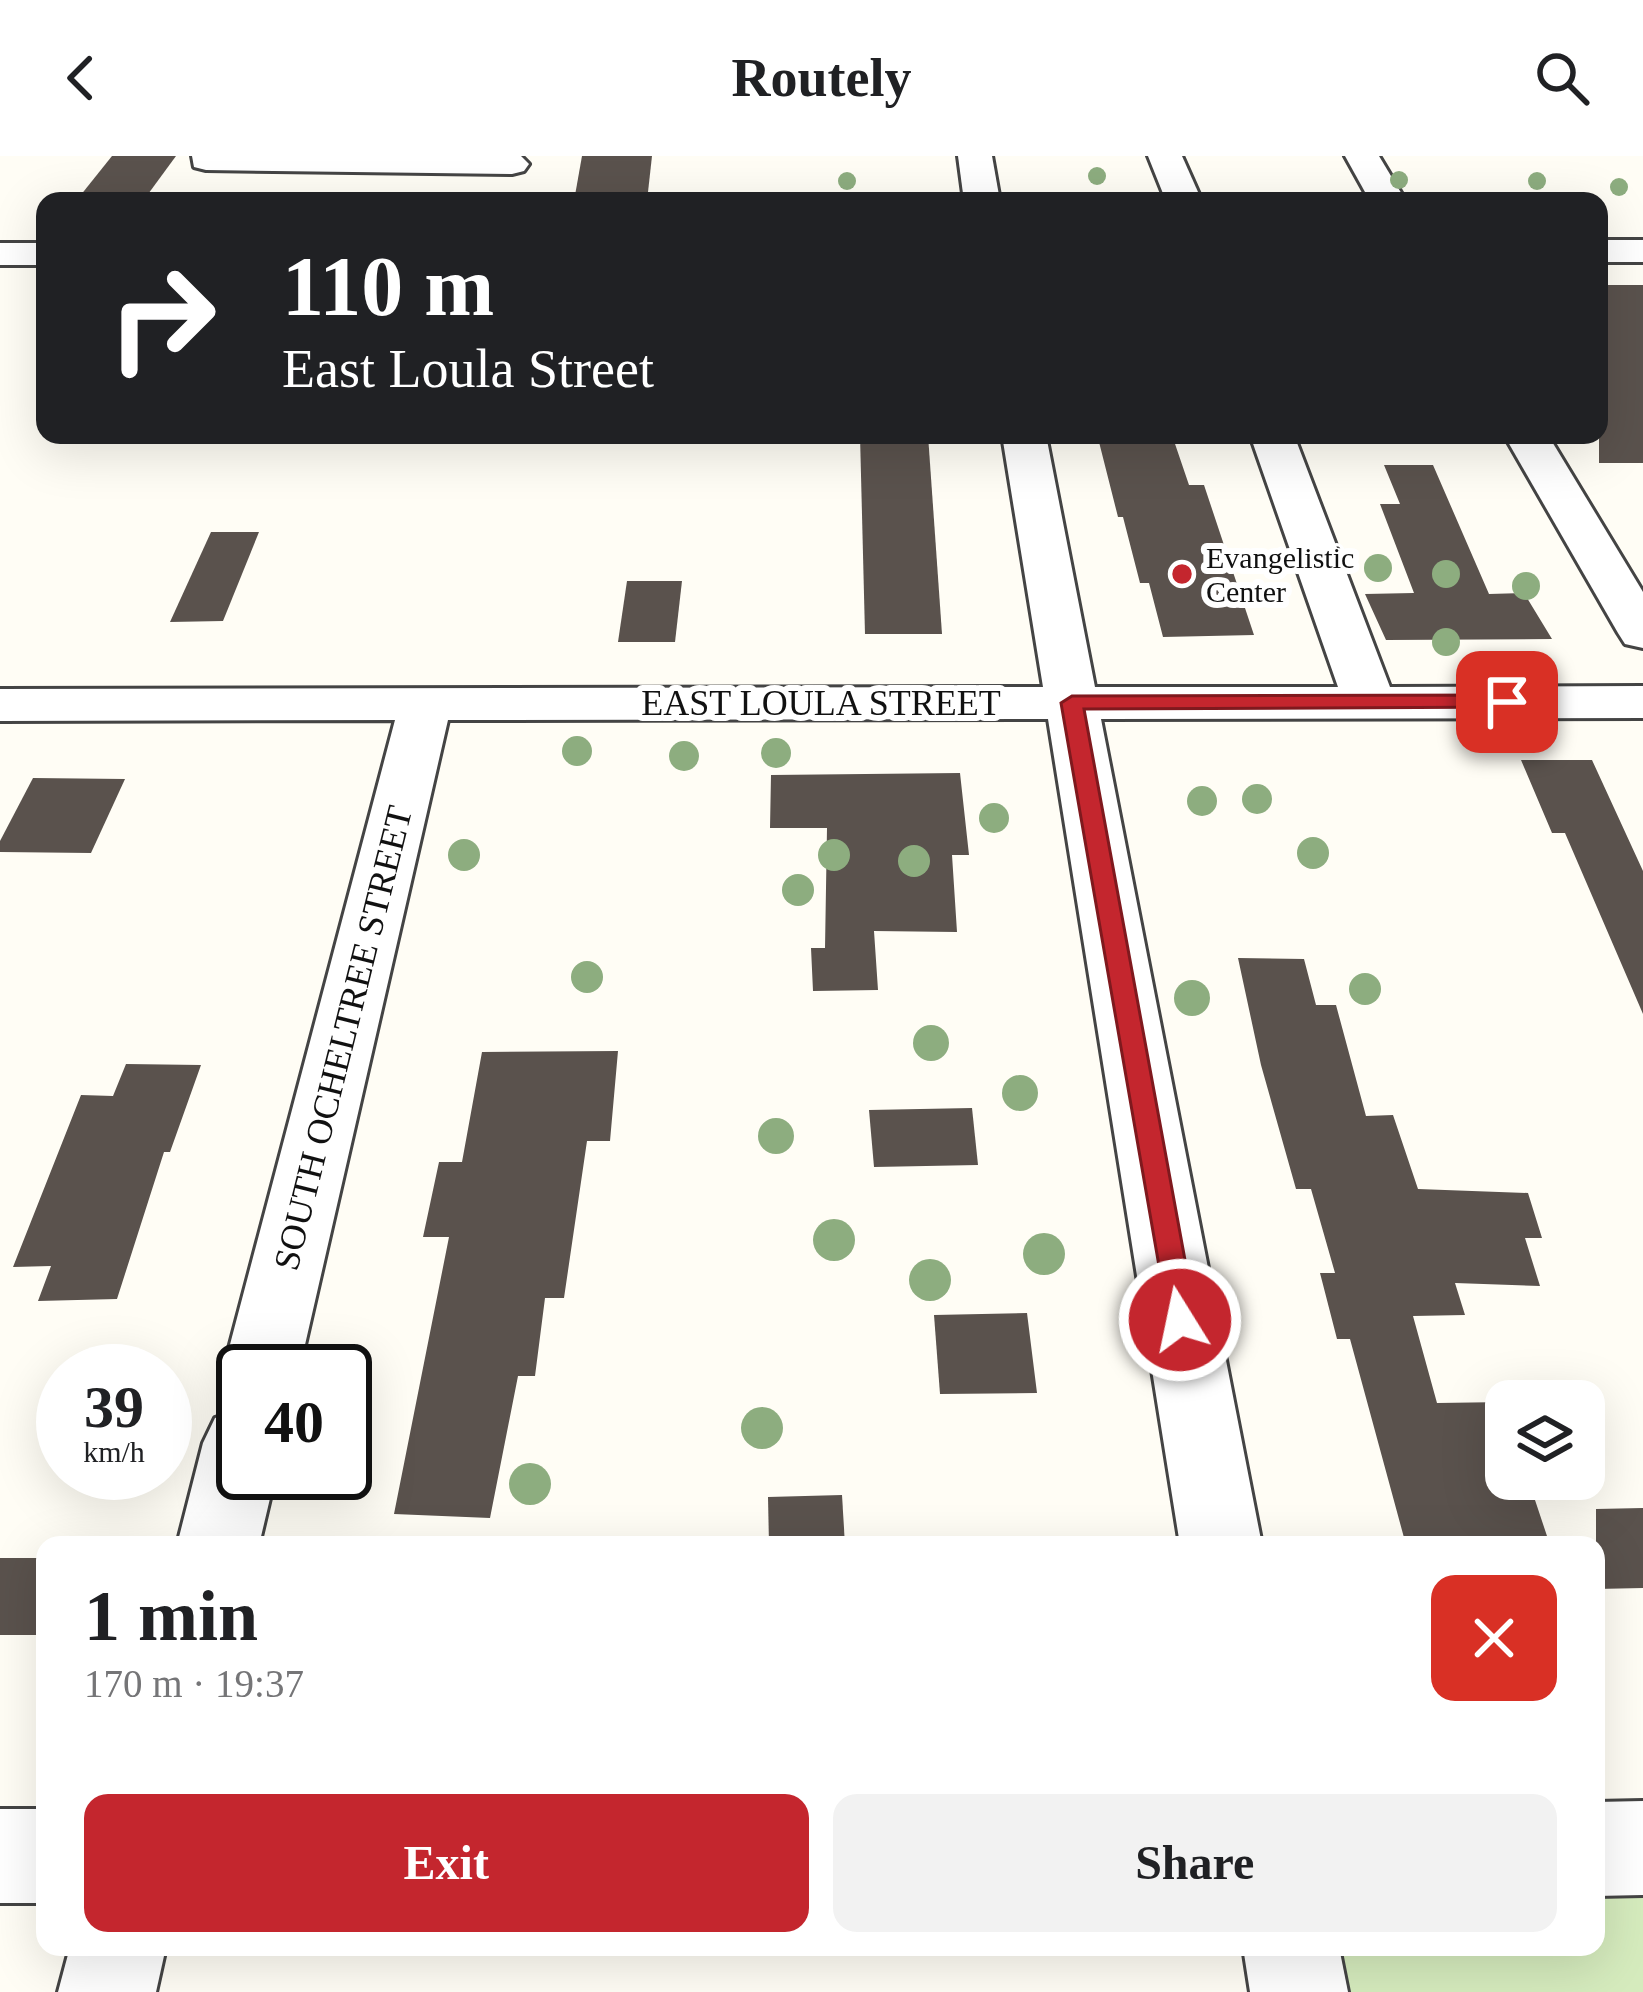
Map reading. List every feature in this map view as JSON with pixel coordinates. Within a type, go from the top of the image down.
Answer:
[{"type":"street","points":[[974,156],[980,192]]},
{"type":"street","points":[[1166,156],[1180,192]]},
{"type":"street","points":[[1362,156],[1383,192]]},
{"type":"street","points":[[206,160],[514,160],[504,192]]},
{"type":"street","points":[[1608,251],[1643,251]]},
{"type":"street","points":[[0,254],[36,254]]},
{"type":"street","points":[[1026,444],[1218,1536]]},
{"type":"street","points":[[1276,444],[1370,703]]},
{"type":"street","points":[[1531,444],[1643,633]]},
{"type":"street","name":"EAST LOULA STREET","points":[[0,705],[1643,702]]},
{"type":"street","name":"SOUTH OCHELTREE STREET","points":[[268,1344],[425,705]]},
{"type":"street","points":[[220,1536],[229,1500]]},
{"type":"street","points":[[1605,1849],[1643,1848]]},
{"type":"street","points":[[0,1856],[36,1856]]},
{"type":"street","points":[[107,1992],[116,1956]]},
{"type":"street","points":[[1293,1956],[1299,1992]]},
{"type":"green space","points":[[1605,1895],[1643,1895],[1643,1992],[1349,1992],[1343,1956],[1605,1956]]},
{"type":"building","points":[[112,156],[176,156],[150,192],[83,192]]},
{"type":"building","points":[[582,156],[652,156],[648,192],[576,192]]},
{"type":"building","points":[[1608,285],[1643,285],[1643,463],[1599,463],[1599,444],[1608,444]]},
{"type":"building","points":[[860,444],[929,444],[942,634],[865,634]]},
{"type":"building","points":[[1100,444],[1175,444],[1189,485],[1204,485],[1254,635],[1163,637],[1149,583],[1140,583],[1123,517],[1118,517]]},
{"type":"building","points":[[1384,465],[1433,465],[1489,594],[1524,593],[1552,639],[1386,640],[1365,594],[1414,593],[1380,504],[1400,504]]},
{"type":"building","points":[[211,532],[259,532],[223,621],[170,622]]},
{"type":"building","points":[[627,581],[682,581],[675,642],[618,642]]},
{"type":"building","points":[[1521,760],[1592,760],[1643,871],[1643,1014],[1565,833],[1552,833]]},
{"type":"building","points":[[960,773],[969,855],[952,855],[957,932],[874,931],[878,990],[813,991],[811,948],[825,948],[827,828],[770,828],[771,775]]},
{"type":"building","points":[[33,778],[125,779],[91,853],[0,852],[0,841]]},
{"type":"building","points":[[1238,958],[1304,959],[1316,1005],[1336,1005],[1366,1116],[1393,1115],[1418,1189],[1528,1193],[1542,1238],[1525,1238],[1540,1286],[1455,1283],[1465,1315],[1413,1316],[1437,1403],[1485,1402],[1485,1500],[1535,1500],[1547,1536],[1404,1536],[1350,1339],[1337,1339],[1320,1273],[1335,1273],[1311,1189],[1296,1189],[1261,1065]]},
{"type":"building","points":[[618,1051],[610,1141],[587,1141],[564,1298],[545,1298],[535,1376],[518,1376],[490,1518],[394,1514],[449,1237],[423,1237],[439,1162],[462,1162],[482,1052]]},
{"type":"building","points":[[126,1064],[201,1065],[170,1152],[164,1152],[117,1299],[38,1301],[51,1266],[13,1267],[81,1095],[113,1096]]},
{"type":"building","points":[[972,1108],[978,1165],[874,1167],[869,1110]]},
{"type":"building","points":[[1027,1313],[1037,1393],[940,1394],[934,1315]]},
{"type":"building","points":[[842,1495],[844,1536],[769,1536],[768,1497]]},
{"type":"building","points":[[1643,1508],[1643,1588],[1605,1589],[1605,1536],[1596,1536],[1596,1509]]},
{"type":"building","points":[[0,1558],[36,1558],[36,1635],[0,1635]]},
{"type":"place","name":"Evangelistic Center","points":[[1182,574]]},
{"type":"route","points":[[1180,1320],[1072,703],[1507,702]]}]
